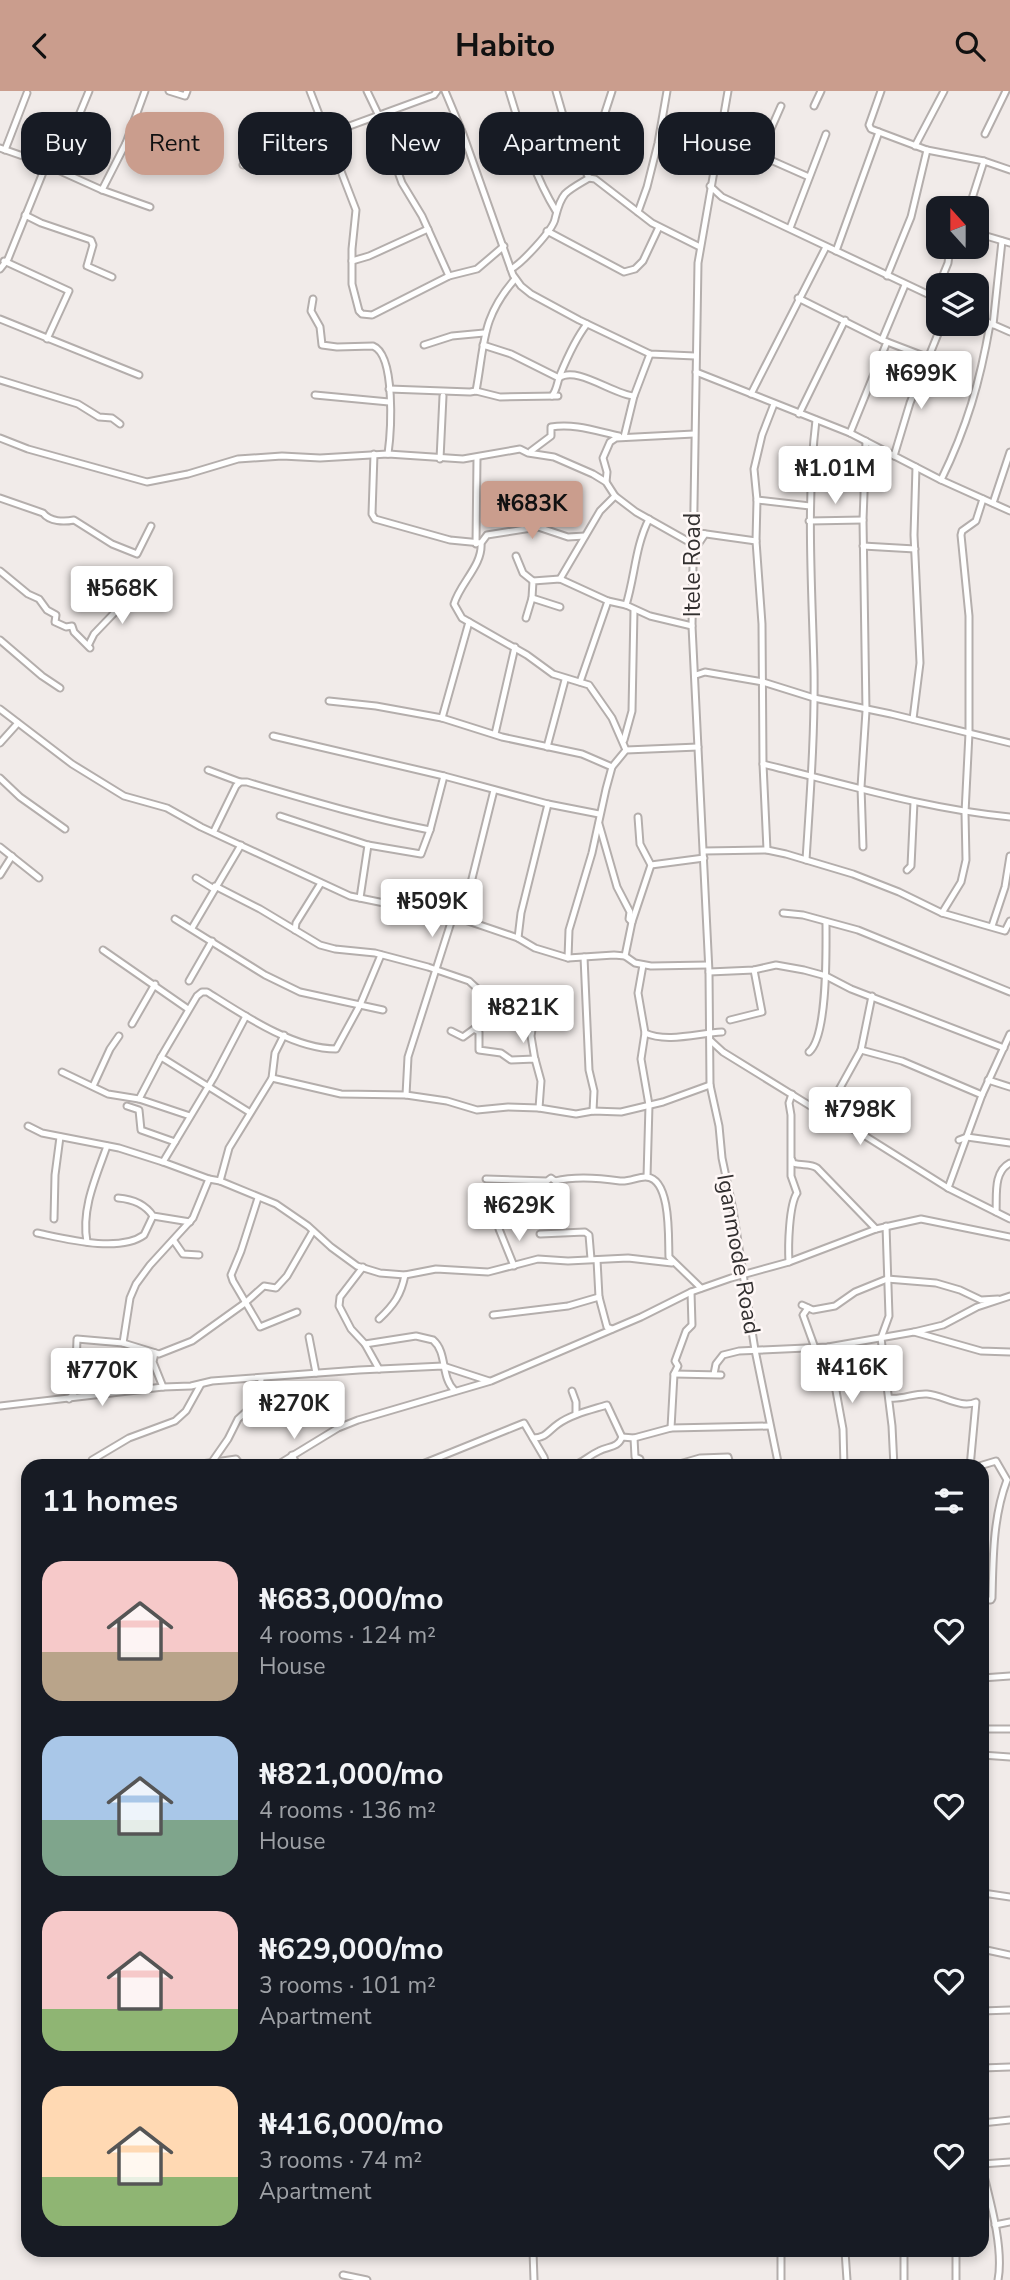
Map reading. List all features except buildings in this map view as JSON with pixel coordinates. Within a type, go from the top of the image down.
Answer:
[{"type":"street","points":[[80,112],[89,91]]},
{"type":"street","points":[[137,112],[145,91]]},
{"type":"street","points":[[169,91],[185,96],[187,91]]},
{"type":"street","points":[[310,91],[318,112]]},
{"type":"street","points":[[367,91],[377,112]]},
{"type":"street","points":[[445,91],[515,279],[531,294],[650,354],[695,356]]},
{"type":"street","points":[[509,91],[542,188],[556,211]]},
{"type":"street","points":[[556,91],[562,112]]},
{"type":"street","points":[[605,112],[612,91]]},
{"type":"street","points":[[638,212],[658,143],[667,91]]},
{"type":"street","name":"Itele Road","points":[[710,1041],[692,626],[691,543],[700,247],[728,91]]},
{"type":"street","points":[[814,106],[821,91]]},
{"type":"street","points":[[881,91],[869,125],[878,132],[927,150],[984,161],[1010,170]]},
{"type":"street","points":[[915,146],[944,91]]},
{"type":"street","points":[[985,134],[1006,91]]},
{"type":"street","points":[[21,156],[3,149],[27,93]]},
{"type":"street","points":[[389,112],[435,93],[449,99]]},
{"type":"street","points":[[781,106],[763,147],[766,158],[809,177]]},
{"type":"street","points":[[836,251],[878,132]]},
{"type":"street","points":[[790,228],[826,134]]},
{"type":"street","points":[[102,190],[125,143]]},
{"type":"street","points":[[887,276],[911,217],[927,150]]},
{"type":"street","points":[[973,196],[984,161]]},
{"type":"street","points":[[0,269],[8,259],[25,215],[45,175]]},
{"type":"street","points":[[67,175],[150,207]]},
{"type":"street","points":[[342,175],[356,210],[352,284],[359,311],[365,316],[372,315],[449,276],[477,269],[504,246]]},
{"type":"street","points":[[399,175],[449,276]]},
{"type":"street","points":[[510,269],[520,263],[555,222],[556,211],[565,194],[589,178],[595,179],[659,227],[700,247]]},
{"type":"street","points":[[710,186],[722,197],[926,294]]},
{"type":"street","points":[[25,215],[91,240],[93,245],[87,266],[112,277]]},
{"type":"street","points":[[547,231],[624,272],[635,269],[643,261],[659,227]]},
{"type":"street","points":[[352,261],[428,229]]},
{"type":"street","points":[[989,237],[1010,243]]},
{"type":"street","points":[[941,480],[961,438],[983,366],[992,325],[1002,241]]},
{"type":"street","points":[[751,394],[826,247]]},
{"type":"street","points":[[4,261],[69,291],[47,339]]},
{"type":"street","points":[[476,391],[484,333],[496,303],[515,279]]},
{"type":"street","points":[[850,433],[905,285]]},
{"type":"street","points":[[798,298],[884,341],[929,358]]},
{"type":"street","points":[[313,299],[311,311],[319,325],[322,345],[337,348],[379,348],[388,369],[388,454]]},
{"type":"street","points":[[0,320],[139,375]]},
{"type":"street","points":[[579,320],[581,332]]},
{"type":"street","points":[[799,414],[845,320]]},
{"type":"street","points":[[389,389],[476,391],[500,397],[555,396],[559,378],[587,324]]},
{"type":"street","points":[[989,324],[1010,332]]},
{"type":"street","points":[[424,345],[452,336],[484,333]]},
{"type":"street","points":[[894,456],[910,403],[937,336]]},
{"type":"street","points":[[483,345],[511,354],[559,378]]},
{"type":"street","points":[[624,437],[650,354]]},
{"type":"street","points":[[696,372],[850,433],[941,480],[1010,511]]},
{"type":"street","points":[[559,378],[563,374],[572,374],[635,396]]},
{"type":"street","points":[[0,380],[78,404],[99,417],[112,418],[120,424]]},
{"type":"street","points":[[315,395],[389,401]]},
{"type":"street","points":[[440,459],[443,396]]},
{"type":"street","points":[[767,850],[762,624],[754,469],[762,435],[774,404]]},
{"type":"street","points":[[806,860],[814,698],[809,521],[816,420]]},
{"type":"street","points":[[528,453],[548,439],[551,427],[558,425],[574,425],[624,437],[694,434]]},
{"type":"street","points":[[606,482],[607,472],[603,458],[610,442],[624,437]]},
{"type":"street","points":[[0,438],[28,449],[147,482],[188,474],[238,459],[277,456],[315,459],[374,454],[440,459],[477,458],[520,449],[554,457],[606,482],[615,496],[691,543]]},
{"type":"street","points":[[863,847],[861,787],[866,711],[863,520],[866,441]]},
{"type":"street","points":[[993,503],[1010,452]]},
{"type":"street","points":[[374,454],[373,517],[439,537],[479,543]]},
{"type":"street","points":[[477,458],[479,543],[482,552],[463,583],[454,604],[456,612],[515,647],[552,674],[589,685],[612,718],[624,740],[626,750]]},
{"type":"street","points":[[913,719],[920,663],[915,549],[916,467]]},
{"type":"street","points":[[560,579],[600,511],[615,496]]},
{"type":"street","points":[[0,498],[43,513],[47,518],[65,522],[74,520],[112,544],[137,554],[151,526]]},
{"type":"street","points":[[942,913],[961,882],[965,870],[969,616],[961,535],[962,531],[976,521],[983,499]]},
{"type":"street","points":[[757,501],[810,506]]},
{"type":"street","points":[[626,605],[640,541],[649,519]]},
{"type":"street","points":[[809,521],[863,520]]},
{"type":"street","points":[[479,543],[494,532],[538,527],[572,538],[585,536]]},
{"type":"street","points":[[692,532],[756,541]]},
{"type":"street","points":[[692,553],[705,534]]},
{"type":"street","points":[[572,538],[580,547]]},
{"type":"street","points":[[863,546],[915,549]]},
{"type":"street","points":[[516,556],[523,573],[533,581],[560,579],[650,616],[692,626]]},
{"type":"street","points":[[0,571],[27,594],[39,599],[47,610],[56,615],[55,622],[66,627],[72,626],[74,632],[89,643],[118,609],[130,603],[133,598]]},
{"type":"street","points":[[526,618],[533,581]]},
{"type":"street","points":[[531,598],[560,607]]},
{"type":"street","points":[[580,682],[608,601]]},
{"type":"street","points":[[624,740],[632,711],[634,610]]},
{"type":"street","points":[[442,717],[469,622]]},
{"type":"street","points":[[0,641],[60,688]]},
{"type":"street","points":[[495,734],[515,647]]},
{"type":"street","points":[[696,672],[763,682],[866,711],[913,719],[1010,743]]},
{"type":"street","points":[[547,747],[565,680]]},
{"type":"street","points":[[328,701],[442,717],[495,734],[582,754],[612,767]]},
{"type":"street","points":[[0,709],[72,764],[124,796],[163,806],[201,827],[321,883],[360,898],[453,916],[568,958],[625,956],[643,965],[708,965]]},
{"type":"street","points":[[0,742],[16,722]]},
{"type":"street","points":[[273,736],[444,776],[599,818]]},
{"type":"street","points":[[568,958],[569,930],[590,860],[612,767],[626,750],[698,747]]},
{"type":"street","points":[[763,764],[965,813],[1010,817]]},
{"type":"street","points":[[208,769],[240,782],[393,823],[430,829]]},
{"type":"street","points":[[280,816],[368,845],[421,854],[444,776]]},
{"type":"street","points":[[0,778],[20,797],[65,829]]},
{"type":"street","points":[[214,831],[232,791],[240,782]]},
{"type":"street","points":[[462,919],[494,790]]},
{"type":"street","points":[[907,870],[911,866],[913,854],[914,802]]},
{"type":"street","points":[[518,938],[521,913],[548,804]]},
{"type":"street","points":[[625,956],[632,922],[650,865],[640,844],[638,817]]},
{"type":"street","points":[[599,818],[617,887],[630,912],[629,919],[632,922]]},
{"type":"street","points":[[192,928],[241,845]]},
{"type":"street","points":[[360,898],[368,845]]},
{"type":"street","points":[[0,847],[39,878]]},
{"type":"street","points":[[650,865],[704,855],[767,850],[887,887],[942,913],[1005,931],[1010,921]]},
{"type":"street","points":[[0,874],[12,856]]},
{"type":"street","points":[[992,926],[1005,887],[1010,856]]},
{"type":"street","points":[[196,878],[293,926],[320,945],[381,955],[435,970],[469,981],[482,993]]},
{"type":"street","points":[[293,926],[321,883]]},
{"type":"street","points":[[783,913],[803,915],[858,930],[1010,992]]},
{"type":"street","points":[[406,1095],[408,1057],[453,916]]},
{"type":"street","points":[[175,919],[265,975],[300,992],[383,1010]]},
{"type":"street","points":[[809,1052],[820,1027],[826,976],[826,923]]},
{"type":"street","points":[[189,981],[212,941]]},
{"type":"street","points":[[103,950],[188,1009]]},
{"type":"street","points":[[139,1099],[188,1009],[200,993],[207,992],[284,1035],[336,1049],[360,1005],[381,955]]},
{"type":"street","points":[[584,957],[589,1070],[594,1091],[593,1111]]},
{"type":"street","points":[[643,965],[638,993],[645,1033],[641,1064],[649,1105],[647,1177]]},
{"type":"street","points":[[709,972],[754,970],[776,965],[826,976],[851,989],[1004,1048]]},
{"type":"street","points":[[730,1020],[762,1012],[754,970]]},
{"type":"street","points":[[132,1024],[155,984]]},
{"type":"street","points":[[825,1115],[861,1050],[872,996]]},
{"type":"street","points":[[163,1162],[246,1016]]},
{"type":"street","points":[[534,1017],[531,1036],[541,1081],[539,1108]]},
{"type":"street","points":[[451,1031],[463,1037],[474,1029],[479,1032],[479,1050],[501,1053],[511,1060],[535,1059]]},
{"type":"street","points":[[645,1033],[667,1037],[722,1032]]},
{"type":"street","points":[[948,1188],[988,1080],[1010,1034]]},
{"type":"street","points":[[220,1181],[226,1154],[272,1078],[275,1053],[284,1035]]},
{"type":"street","points":[[93,1086],[119,1036]]},
{"type":"street","points":[[710,1041],[723,1052],[825,1115],[863,1133],[948,1188],[1010,1219]]},
{"type":"street","name":"Iganmode Road","points":[[710,1041],[710,1085],[755,1350],[777,1459]]},
{"type":"street","points":[[861,1050],[902,1061],[982,1095]]},
{"type":"street","points":[[711,1052],[723,1052]]},
{"type":"street","points":[[161,1057],[249,1112]]},
{"type":"street","points":[[62,1072],[108,1094],[139,1099],[190,1116]]},
{"type":"street","points":[[272,1078],[341,1094],[406,1095],[460,1103],[477,1110],[539,1108],[576,1114],[593,1111],[621,1112],[710,1085]]},
{"type":"street","points":[[988,1080],[1010,1087]]},
{"type":"street","points":[[789,1262],[788,1239],[792,1226],[792,1202],[797,1193],[791,1176],[789,1103],[792,1094]]},
{"type":"street","points":[[127,1106],[139,1110],[141,1130],[175,1142]]},
{"type":"street","points":[[28,1125],[42,1133],[107,1146],[220,1181],[282,1208],[357,1266],[391,1275],[436,1269],[488,1272],[538,1259],[628,1258],[668,1260],[701,1288]]},
{"type":"street","points":[[54,1219],[55,1175],[60,1137]]},
{"type":"street","points":[[959,1140],[967,1137],[1010,1143]]},
{"type":"street","points":[[87,1242],[84,1221],[91,1191],[107,1146]]},
{"type":"street","points":[[791,1157],[793,1163],[817,1168],[876,1229]]},
{"type":"street","points":[[996,1212],[997,1179],[1003,1167],[1010,1163]]},
{"type":"street","points":[[486,1179],[547,1181],[551,1178],[555,1181],[612,1178],[628,1181],[647,1177]]},
{"type":"street","points":[[647,1177],[659,1187],[664,1199],[671,1244],[668,1260]]},
{"type":"street","points":[[122,1343],[130,1298],[136,1284],[190,1222],[209,1179]]},
{"type":"street","points":[[118,1198],[136,1202],[153,1216],[190,1222]]},
{"type":"street","points":[[258,1198],[231,1275],[260,1327],[297,1312]]},
{"type":"street","points":[[37,1233],[87,1242],[119,1243],[139,1238],[146,1233],[153,1216]]},
{"type":"street","points":[[288,1459],[348,1424],[491,1381],[701,1288],[789,1262],[876,1229],[906,1221],[928,1219],[1010,1237]]},
{"type":"street","points":[[886,1226],[889,1320],[896,1335]]},
{"type":"street","points":[[499,1229],[514,1266]]},
{"type":"street","points":[[69,1399],[75,1392],[78,1339],[122,1343],[159,1354],[192,1341],[246,1303],[264,1286],[276,1288],[287,1276],[313,1231]]},
{"type":"street","points":[[540,1234],[585,1232],[589,1235],[598,1297],[607,1327],[612,1329]]},
{"type":"street","points":[[174,1241],[184,1254],[200,1255]]},
{"type":"street","points":[[363,1267],[340,1297],[339,1304],[351,1329],[365,1344],[379,1369]]},
{"type":"street","points":[[379,1319],[395,1303],[402,1290],[405,1275]]},
{"type":"street","points":[[815,1348],[804,1321],[804,1306],[813,1310],[835,1306],[855,1292],[887,1279],[936,1283],[981,1300],[998,1299]]},
{"type":"street","points":[[671,1428],[674,1374],[678,1366],[675,1360],[686,1331],[692,1325],[691,1292]]},
{"type":"street","points":[[674,1374],[717,1374],[716,1364],[723,1355],[755,1350],[828,1347],[914,1332],[943,1325],[977,1307],[1010,1296]]},
{"type":"street","points":[[493,1315],[568,1306],[598,1297]]},
{"type":"street","points":[[889,1320],[881,1338],[889,1395],[893,1459]]},
{"type":"street","points":[[914,1332],[981,1351],[1010,1352]]},
{"type":"street","points":[[309,1337],[316,1373]]},
{"type":"street","points":[[365,1344],[426,1337],[439,1344],[441,1364],[447,1382],[455,1391]]},
{"type":"street","points":[[828,1347],[843,1429],[844,1459]]},
{"type":"street","points":[[155,1353],[153,1362],[163,1387]]},
{"type":"street","points":[[665,1362],[675,1360]]},
{"type":"street","points":[[0,1406],[163,1387],[441,1364],[491,1381]]},
{"type":"street","points":[[214,1459],[238,1419],[260,1399],[261,1378]]},
{"type":"street","points":[[94,1459],[129,1438],[175,1422],[186,1411],[201,1384]]},
{"type":"street","points":[[572,1391],[576,1402],[576,1415]]},
{"type":"street","points":[[889,1395],[890,1399],[897,1399],[926,1394],[969,1405],[976,1402],[971,1459]]},
{"type":"street","points":[[533,1437],[543,1437],[557,1424],[607,1405],[622,1437],[620,1443],[601,1449],[588,1459]]},
{"type":"street","points":[[435,1459],[523,1423],[545,1459]]},
{"type":"street","points":[[622,1437],[634,1438],[671,1428],[770,1426]]},
{"type":"street","points":[[634,1438],[634,1455],[640,1459]]},
{"type":"street","points":[[218,1452],[222,1459]]},
{"type":"street","points":[[697,1459],[729,1459]]},
{"type":"street","points":[[989,1463],[996,1461],[1008,1479],[999,1501],[996,1519],[992,1598],[989,1600]]},
{"type":"street","points":[[989,1678],[1010,1676]]},
{"type":"street","points":[[989,1729],[1010,1729]]},
{"type":"street","points":[[989,1756],[1010,1757]]},
{"type":"street","points":[[989,1896],[1010,1897]]},
{"type":"street","points":[[989,1950],[1010,1955]]},
{"type":"street","points":[[989,2011],[1010,2010]]},
{"type":"street","points":[[989,2068],[1010,2067]]},
{"type":"street","points":[[989,2122],[1010,2120]]},
{"type":"street","points":[[989,2165],[1010,2162]]},
{"type":"street","points":[[989,2198],[1000,2270],[998,2280]]},
{"type":"street","points":[[995,2225],[1010,2222]]},
{"type":"street","points":[[533,2257],[534,2280]]},
{"type":"street","points":[[781,2280],[782,2257]]},
{"type":"street","points":[[845,2257],[847,2280]]},
{"type":"street","points":[[904,2257],[904,2280]]},
{"type":"street","points":[[956,2257],[956,2280]]},
{"type":"street","points":[[1000,2270],[1010,2270]]},
{"type":"street","points":[[343,2275],[367,2280]]}]
